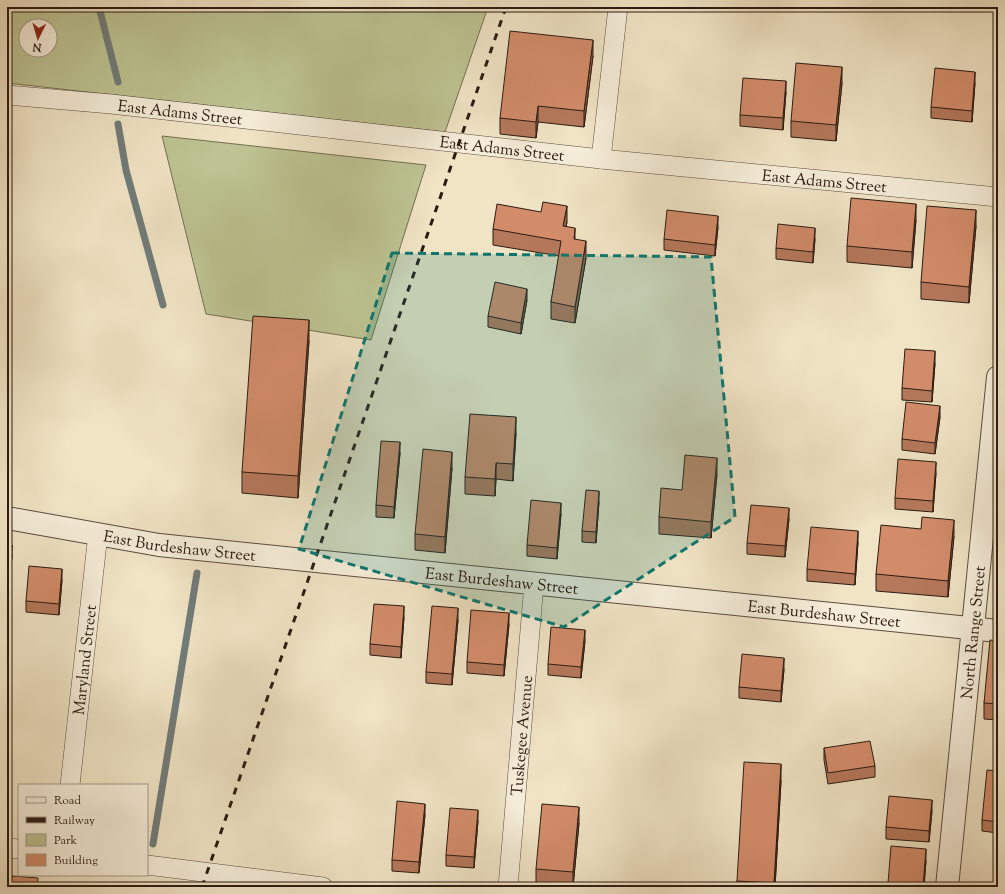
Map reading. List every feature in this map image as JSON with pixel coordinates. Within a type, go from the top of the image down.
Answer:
[{"type":"street","points":[[601,159],[618,7]]},
{"type":"street","name":"East Adams Street","points":[[7,95],[111,104],[601,159],[998,197]]},
{"type":"street","name":"North Range Street","points":[[947,887],[998,377]]},
{"type":"street","name":"East Burdeshaw Street","points":[[7,518],[159,545],[998,631]]},
{"type":"street","name":"Maryland Street","points":[[70,784],[98,534]]},
{"type":"street","name":"Tuskegee Avenue","points":[[508,887],[534,584]]},
{"type":"street","points":[[7,848],[18,849]]},
{"type":"street","points":[[148,865],[323,887]]},
{"type":"highlighted area","points":[[392,253],[711,257],[735,517],[564,627],[299,549]]},
{"type":"green space","points":[[7,7],[488,7],[445,132],[7,83]]},
{"type":"green space","points":[[162,136],[426,165],[371,340],[206,314]]},
{"type":"building","points":[[510,31],[593,40],[584,111],[538,106],[536,122],[500,118]]},
{"type":"building","points":[[796,63],[842,67],[836,125],[791,121]]},
{"type":"building","points":[[935,68],[975,72],[972,111],[931,107]]},
{"type":"building","points":[[743,78],[786,81],[783,118],[740,115]]},
{"type":"building","points":[[851,198],[916,204],[912,252],[847,246]]},
{"type":"building","points":[[543,202],[567,206],[563,226],[575,228],[574,239],[586,241],[575,307],[551,302],[561,241],[493,229],[497,204],[541,212]]},
{"type":"building","points":[[927,206],[976,210],[969,287],[921,282]]},
{"type":"building","points":[[667,210],[718,216],[715,245],[664,239]]},
{"type":"building","points":[[778,224],[815,228],[813,252],[776,248]]},
{"type":"building","points":[[495,282],[527,289],[521,323],[488,316]]},
{"type":"building","points":[[253,316],[309,320],[298,476],[242,472]]},
{"type":"building","points":[[905,349],[935,351],[932,391],[902,388]]},
{"type":"building","points":[[906,402],[940,406],[935,443],[902,439]]},
{"type":"building","points":[[470,414],[516,417],[513,464],[496,463],[495,479],[465,477]]},
{"type":"building","points":[[381,441],[400,442],[394,507],[376,505]]},
{"type":"building","points":[[423,449],[452,452],[445,537],[415,534]]},
{"type":"building","points":[[685,455],[717,458],[711,522],[659,517],[661,488],[682,490]]},
{"type":"building","points":[[898,459],[936,462],[933,501],[895,498]]},
{"type":"building","points":[[586,490],[599,491],[596,532],[582,531]]},
{"type":"building","points":[[531,500],[561,503],[557,548],[527,545]]},
{"type":"building","points":[[751,505],[789,508],[785,546],[747,543]]},
{"type":"building","points":[[922,517],[954,520],[948,581],[876,574],[881,525],[921,529]]},
{"type":"building","points":[[811,527],[858,531],[855,574],[807,569]]},
{"type":"building","points":[[7,544],[12,545],[8,585],[7,585]]},
{"type":"building","points":[[29,566],[62,569],[59,604],[26,601]]},
{"type":"building","points":[[374,604],[404,606],[401,647],[370,644]]},
{"type":"building","points":[[432,606],[458,608],[452,674],[426,672]]},
{"type":"building","points":[[471,610],[509,613],[504,665],[467,662]]},
{"type":"building","points":[[551,627],[585,630],[581,667],[548,664]]},
{"type":"building","points":[[990,640],[998,641],[998,704],[984,703]]},
{"type":"building","points":[[742,654],[784,658],[781,691],[739,687]]},
{"type":"building","points":[[870,741],[875,766],[828,773],[824,748]]},
{"type":"building","points":[[744,762],[781,764],[774,883],[737,881]]},
{"type":"building","points":[[987,770],[998,771],[998,822],[982,820]]},
{"type":"building","points":[[889,796],[932,800],[929,831],[886,827]]},
{"type":"building","points":[[397,801],[425,804],[419,862],[392,860]]},
{"type":"building","points":[[542,804],[579,807],[573,872],[536,869]]},
{"type":"building","points":[[450,808],[478,810],[474,857],[446,855]]},
{"type":"building","points":[[891,846],[926,849],[923,886],[888,883]]},
{"type":"building","points":[[12,876],[38,878],[37,887],[11,887]]},
{"type":"waterway","points":[[99,7],[118,82]]},
{"type":"waterway","points":[[118,124],[126,170],[163,305]]},
{"type":"waterway","points":[[153,844],[197,573]]},
{"type":"railway","points":[[202,887],[506,7]]}]
